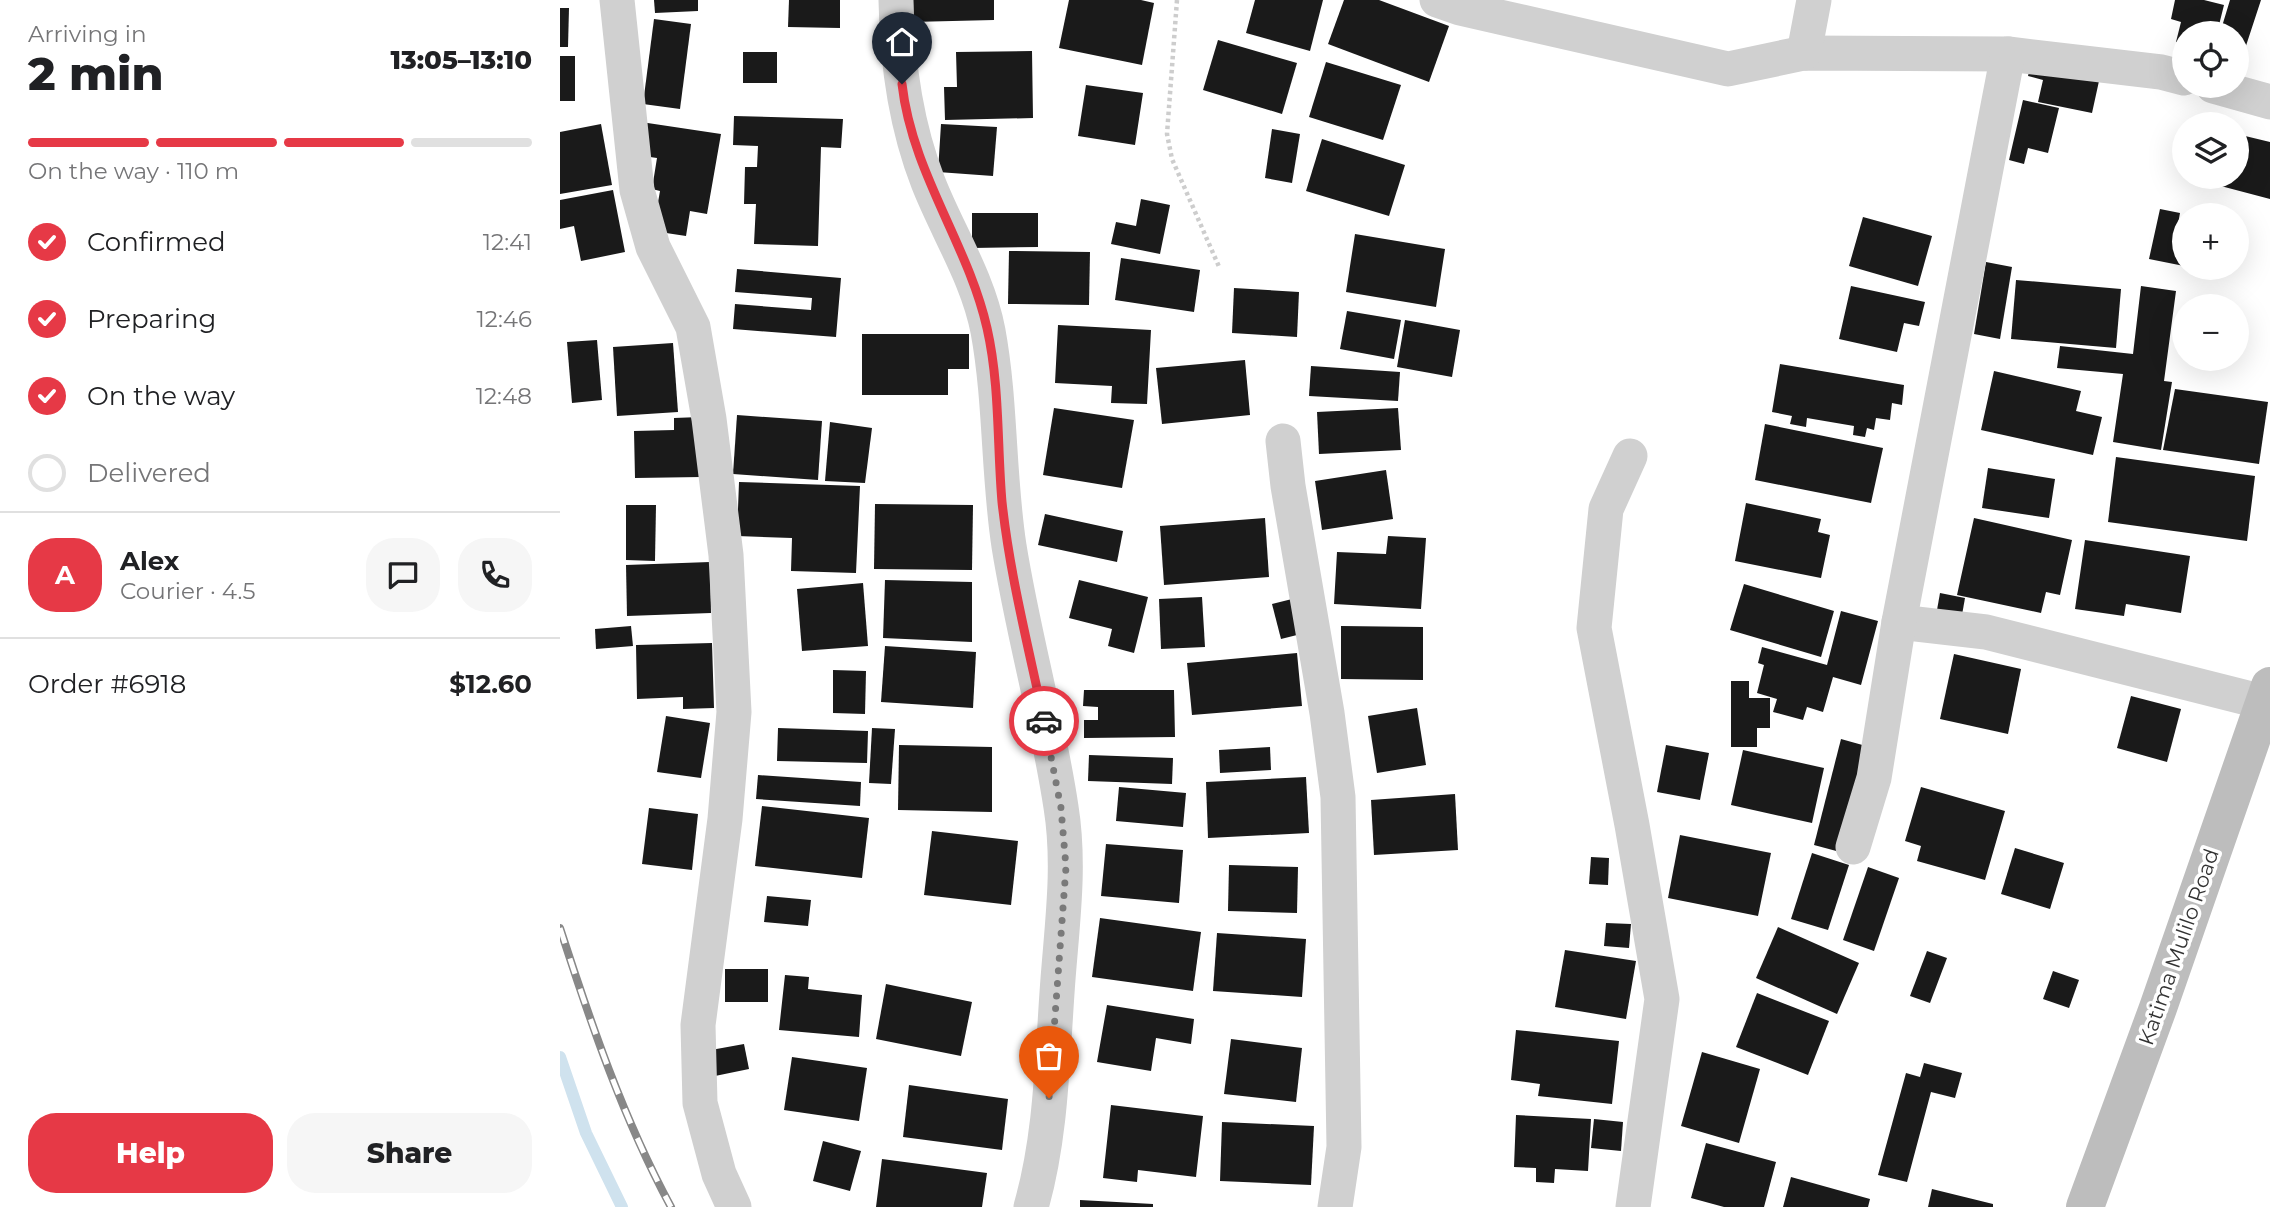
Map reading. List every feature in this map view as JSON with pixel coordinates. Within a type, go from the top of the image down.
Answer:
[{"type":"main road","name":"Katima Mulilo Road","points":[[2085,1207],[2158,1008],[2267,694]]},
{"type":"street","points":[[617,0],[637,190],[653,247],[692,327],[709,419],[726,555],[734,712],[725,819],[698,1025],[700,1104],[719,1174],[734,1207]]},
{"type":"street","points":[[896,0],[904,107],[927,181],[973,283],[987,329],[1004,517],[1061,808],[1066,867],[1048,1122],[1045,1149],[1031,1207]]},
{"type":"street","points":[[1804,53],[1814,0]]},
{"type":"street","points":[[1453,3],[1728,69],[1804,53],[2008,54],[2172,75]]},
{"type":"street","points":[[1853,847],[1874,778],[1899,622],[2008,54]]},
{"type":"street","points":[[2249,96],[2270,102]]},
{"type":"street","points":[[1283,441],[1287,486],[1327,713],[1338,797],[1344,1147],[1335,1207]]},
{"type":"street","points":[[1630,456],[1606,509],[1594,628],[1662,999],[1633,1207]]},
{"type":"street","points":[[1899,622],[1986,632],[2267,694]]},
{"type":"path","points":[[1177,0],[1167,134],[1172,159],[1220,269]]},
{"type":"building","points":[[654,0],[698,0],[698,11],[655,13]]},
{"type":"building","points":[[789,0],[840,0],[840,28],[788,27]]},
{"type":"building","points":[[910,0],[994,0],[994,20],[911,22]]},
{"type":"building","points":[[1069,0],[1141,0],[1154,3],[1142,65],[1059,48]]},
{"type":"building","points":[[1255,0],[1323,0],[1310,51],[1246,33]]},
{"type":"building","points":[[1344,0],[1379,0],[1449,26],[1429,82],[1328,44]]},
{"type":"building","points":[[2175,0],[2204,0],[2224,5],[2220,21],[2171,19]]},
{"type":"building","points":[[2230,0],[2261,0],[2249,37],[2249,21],[2224,21]]},
{"type":"building","points":[[560,8],[569,8],[568,47],[560,47]]},
{"type":"building","points":[[654,19],[691,24],[680,109],[643,104]]},
{"type":"building","points":[[1218,40],[1297,63],[1282,114],[1203,90]]},
{"type":"building","points":[[1032,51],[1033,118],[945,120],[944,87],[957,87],[956,52]]},
{"type":"building","points":[[743,52],[777,52],[777,83],[743,83]]},
{"type":"building","points":[[560,56],[575,56],[575,101],[560,101]]},
{"type":"building","points":[[1326,62],[1401,85],[1383,140],[1309,117]]},
{"type":"building","points":[[2031,63],[2099,81],[2092,113],[2038,102],[2043,80],[2028,76]]},
{"type":"building","points":[[1086,85],[1143,93],[1135,145],[1078,136]]},
{"type":"building","points":[[2023,100],[2059,108],[2048,153],[2028,148],[2024,164],[2009,160]]},
{"type":"building","points":[[734,116],[843,119],[841,148],[821,147],[818,246],[754,244],[756,204],[744,204],[745,167],[757,167],[758,146],[733,145]]},
{"type":"building","points":[[641,122],[721,134],[707,214],[690,211],[686,236],[653,231],[660,191],[652,189],[657,158],[636,155]]},
{"type":"building","points":[[601,124],[612,185],[560,194],[560,132]]},
{"type":"building","points":[[941,124],[997,127],[993,176],[938,172]]},
{"type":"building","points":[[1272,129],[1300,134],[1292,183],[1265,178]]},
{"type":"building","points":[[2249,137],[2270,142],[2270,199],[2232,189],[2249,189]]},
{"type":"building","points":[[1322,139],[1405,165],[1389,216],[1306,191]]},
{"type":"building","points":[[613,190],[625,252],[581,261],[574,226],[560,229],[560,200]]},
{"type":"building","points":[[1141,199],[1170,205],[1160,254],[1111,244],[1116,222],[1136,226]]},
{"type":"building","points":[[2160,209],[2172,211],[2172,264],[2149,259]]},
{"type":"building","points":[[972,213],[1038,213],[1038,247],[972,248]]},
{"type":"building","points":[[1863,217],[1932,236],[1918,286],[1849,266]]},
{"type":"building","points":[[1355,234],[1445,249],[1436,307],[1346,292]]},
{"type":"building","points":[[1009,251],[1090,252],[1089,305],[1008,304]]},
{"type":"building","points":[[1121,258],[1200,270],[1194,312],[1115,300]]},
{"type":"building","points":[[1986,262],[2012,267],[2000,339],[1974,334]]},
{"type":"building","points":[[737,269],[841,278],[836,337],[733,329],[735,304],[811,310],[812,298],[735,292]]},
{"type":"building","points":[[2016,280],[2121,289],[2116,348],[2011,339]]},
{"type":"building","points":[[1851,286],[1925,302],[1919,326],[1904,323],[1897,352],[1839,339]]},
{"type":"building","points":[[2141,286],[2176,291],[2176,294],[2172,294],[2172,321],[2164,381],[2172,382],[2161,450],[2113,442],[2123,374],[2057,368],[2060,346],[2133,354]]},
{"type":"building","points":[[1234,288],[1299,292],[1297,337],[1232,333]]},
{"type":"building","points":[[1347,311],[1401,320],[1394,359],[1340,349]]},
{"type":"building","points":[[1405,320],[1460,330],[1452,377],[1397,367]]},
{"type":"building","points":[[1058,325],[1151,330],[1147,404],[1111,403],[1112,386],[1055,383]]},
{"type":"building","points":[[862,334],[969,334],[969,369],[948,369],[948,395],[862,395]]},
{"type":"building","points":[[597,340],[602,400],[572,403],[567,342]]},
{"type":"building","points":[[673,343],[678,412],[617,416],[613,347]]},
{"type":"building","points":[[1245,360],[1250,415],[1162,424],[1156,368]]},
{"type":"building","points":[[1780,364],[1904,385],[1902,405],[1892,403],[1890,420],[1876,418],[1874,430],[1867,428],[1865,437],[1853,435],[1854,426],[1807,418],[1806,427],[1790,424],[1792,416],[1772,412]]},
{"type":"building","points":[[1311,366],[1400,372],[1398,401],[1309,396]]},
{"type":"building","points":[[1994,371],[2081,391],[2076,411],[2102,417],[2093,455],[1981,430]]},
{"type":"building","points":[[2175,389],[2268,402],[2259,464],[2163,450]]},
{"type":"building","points":[[1054,408],[1134,420],[1122,488],[1043,475]]},
{"type":"building","points":[[1398,408],[1401,450],[1319,454],[1317,412]]},
{"type":"building","points":[[737,415],[822,421],[818,480],[733,474]]},
{"type":"building","points":[[700,417],[701,477],[635,478],[634,431],[674,430],[674,418]]},
{"type":"building","points":[[830,422],[872,428],[865,483],[825,481]]},
{"type":"building","points":[[1765,424],[1883,448],[1871,503],[1755,480]]},
{"type":"building","points":[[2116,457],[2255,476],[2247,541],[2108,522]]},
{"type":"building","points":[[1988,468],[2055,479],[2049,518],[1982,508]]},
{"type":"building","points":[[1386,470],[1393,519],[1322,530],[1315,481]]},
{"type":"building","points":[[739,482],[860,486],[856,573],[791,571],[792,538],[737,536]]},
{"type":"building","points":[[1746,503],[1821,519],[1818,532],[1830,535],[1821,578],[1735,561]]},
{"type":"building","points":[[875,504],[973,505],[972,570],[874,569]]},
{"type":"building","points":[[626,505],[656,505],[655,561],[626,560]]},
{"type":"building","points":[[1045,514],[1123,531],[1117,562],[1038,545]]},
{"type":"building","points":[[1265,518],[1269,577],[1164,585],[1160,526]]},
{"type":"building","points":[[1974,518],[2072,540],[2060,595],[2046,592],[2041,613],[1957,595]]},
{"type":"building","points":[[1388,536],[1426,538],[1421,609],[1334,604],[1337,552],[1386,554]]},
{"type":"building","points":[[2085,540],[2190,556],[2181,613],[2126,604],[2124,616],[2075,609]]},
{"type":"building","points":[[710,562],[711,613],[627,616],[626,565]]},
{"type":"building","points":[[885,580],[972,582],[972,642],[883,638]]},
{"type":"building","points":[[1079,580],[1148,597],[1134,653],[1108,646],[1112,629],[1069,618]]},
{"type":"building","points":[[863,583],[868,646],[802,651],[797,589]]},
{"type":"building","points":[[1744,584],[1834,611],[1821,657],[1730,630]]},
{"type":"building","points":[[1940,593],[1965,598],[1962,615],[1937,610]]},
{"type":"building","points":[[1202,597],[1205,647],[1161,649],[1159,599]]},
{"type":"building","points":[[1296,598],[1305,633],[1281,639],[1272,604]]},
{"type":"building","points":[[1841,611],[1878,621],[1861,685],[1833,677],[1823,712],[1807,707],[1803,720],[1773,712],[1777,699],[1757,693],[1764,665],[1758,663],[1762,647],[1827,665]]},
{"type":"building","points":[[631,626],[633,646],[596,649],[595,629]]},
{"type":"building","points":[[1341,626],[1423,627],[1423,680],[1341,679]]},
{"type":"building","points":[[712,643],[714,708],[683,709],[683,697],[637,699],[636,645]]},
{"type":"building","points":[[885,646],[976,652],[973,708],[881,702]]},
{"type":"building","points":[[1297,653],[1302,706],[1192,715],[1187,663]]},
{"type":"building","points":[[1954,654],[2021,669],[2008,734],[1940,719]]},
{"type":"building","points":[[833,670],[866,671],[865,714],[833,713]]},
{"type":"building","points":[[1731,681],[1749,681],[1749,698],[1770,698],[1770,728],[1757,728],[1757,747],[1731,747]]},
{"type":"building","points":[[1084,690],[1174,690],[1175,737],[1084,738],[1084,720],[1098,720],[1098,707],[1083,706]]},
{"type":"building","points":[[2131,696],[2181,709],[2167,762],[2117,748]]},
{"type":"building","points":[[1417,708],[1426,765],[1377,773],[1368,716]]},
{"type":"building","points":[[666,716],[710,723],[701,778],[657,772]]},
{"type":"building","points":[[778,728],[868,731],[867,763],[777,761]]},
{"type":"building","points":[[872,728],[895,729],[891,784],[869,783]]},
{"type":"building","points":[[1841,739],[1866,746],[1840,852],[1814,845]]},
{"type":"building","points":[[899,745],[992,747],[992,812],[898,810]]},
{"type":"building","points":[[1666,745],[1709,753],[1700,800],[1657,792]]},
{"type":"building","points":[[1270,747],[1271,770],[1220,773],[1219,750]]},
{"type":"building","points":[[1743,750],[1824,768],[1812,823],[1731,805]]},
{"type":"building","points":[[1089,755],[1173,758],[1172,784],[1088,781]]},
{"type":"building","points":[[758,775],[861,782],[860,806],[756,799]]},
{"type":"building","points":[[1306,777],[1309,833],[1208,838],[1206,782]]},
{"type":"building","points":[[1119,787],[1186,793],[1183,827],[1116,821]]},
{"type":"building","points":[[1921,787],[2005,811],[1985,880],[1917,861],[1921,846],[1905,841]]},
{"type":"building","points":[[1455,794],[1458,850],[1374,855],[1371,800]]},
{"type":"building","points":[[762,806],[869,818],[862,878],[755,866]]},
{"type":"building","points":[[649,808],[698,814],[692,870],[642,864]]},
{"type":"building","points":[[932,831],[1018,841],[1011,905],[924,895]]},
{"type":"building","points":[[1680,835],[1771,853],[1758,916],[1668,898]]},
{"type":"building","points":[[1106,844],[1183,850],[1179,903],[1101,896]]},
{"type":"building","points":[[2015,848],[2064,863],[2050,909],[2001,894]]},
{"type":"building","points":[[1812,853],[1849,865],[1828,930],[1791,919]]},
{"type":"building","points":[[1591,857],[1609,858],[1608,885],[1589,884]]},
{"type":"building","points":[[1229,865],[1298,867],[1297,913],[1228,911]]},
{"type":"building","points":[[1868,867],[1899,878],[1874,951],[1843,940]]},
{"type":"building","points":[[767,896],[811,900],[808,926],[764,922]]},
{"type":"building","points":[[1100,918],[1201,932],[1193,991],[1092,977]]},
{"type":"building","points":[[1606,923],[1631,924],[1629,948],[1604,946]]},
{"type":"building","points":[[1778,927],[1859,963],[1837,1014],[1756,978]]},
{"type":"building","points":[[1217,933],[1306,939],[1302,997],[1213,991]]},
{"type":"building","points":[[1565,950],[1636,961],[1626,1019],[1555,1007]]},
{"type":"building","points":[[1927,951],[1947,958],[1930,1003],[1910,996]]},
{"type":"building","points":[[725,969],[768,969],[768,1002],[725,1002]]},
{"type":"building","points":[[2053,971],[2079,980],[2069,1008],[2043,999]]},
{"type":"building","points":[[785,975],[809,977],[808,989],[862,995],[859,1037],[779,1030]]},
{"type":"building","points":[[886,984],[972,1002],[961,1056],[876,1039]]},
{"type":"building","points":[[1757,993],[1829,1021],[1808,1075],[1736,1047]]},
{"type":"building","points":[[1107,1005],[1194,1019],[1191,1044],[1156,1038],[1151,1071],[1097,1062]]},
{"type":"building","points":[[1516,1030],[1619,1041],[1612,1104],[1538,1096],[1540,1084],[1511,1080]]},
{"type":"building","points":[[1231,1039],[1302,1048],[1296,1102],[1224,1094]]},
{"type":"building","points":[[744,1044],[749,1069],[715,1076],[711,1050]]},
{"type":"building","points":[[1702,1052],[1760,1069],[1739,1143],[1681,1126]]},
{"type":"building","points":[[792,1057],[867,1068],[859,1121],[784,1110]]},
{"type":"building","points":[[1924,1063],[1962,1073],[1955,1098],[1931,1092],[1907,1182],[1878,1175],[1906,1073],[1920,1077]]},
{"type":"building","points":[[909,1085],[1008,1099],[1002,1150],[903,1137]]},
{"type":"building","points":[[1111,1105],[1203,1116],[1196,1177],[1138,1170],[1137,1182],[1103,1178]]},
{"type":"building","points":[[1516,1115],[1591,1119],[1588,1171],[1555,1169],[1554,1183],[1536,1182],[1536,1168],[1514,1167]]},
{"type":"building","points":[[1594,1119],[1623,1122],[1621,1151],[1591,1148]]},
{"type":"building","points":[[1222,1122],[1314,1126],[1311,1185],[1220,1181]]},
{"type":"building","points":[[823,1141],[861,1151],[850,1191],[813,1181]]},
{"type":"building","points":[[1706,1143],[1776,1162],[1764,1207],[1724,1207],[1691,1198]]},
{"type":"building","points":[[882,1159],[987,1173],[982,1207],[876,1207]]},
{"type":"building","points":[[1791,1177],[1870,1199],[1868,1207],[1783,1207]]},
{"type":"building","points":[[1932,1189],[1993,1204],[1993,1207],[1928,1207]]},
{"type":"building","points":[[1080,1200],[1153,1204],[1153,1207],[1080,1207]]},
{"type":"waterway","points":[[560,1057],[586,1133],[622,1207]]},
{"type":"railway","points":[[560,928],[623,1105],[671,1207]]},
{"type":"way so far","points":[[1044,721],[1061,808],[1066,867],[1049,1098]]},
{"type":"route","points":[[902,84],[904,107],[927,181],[973,283],[987,329],[994,379],[1003,504],[1013,569],[1044,721]]}]
